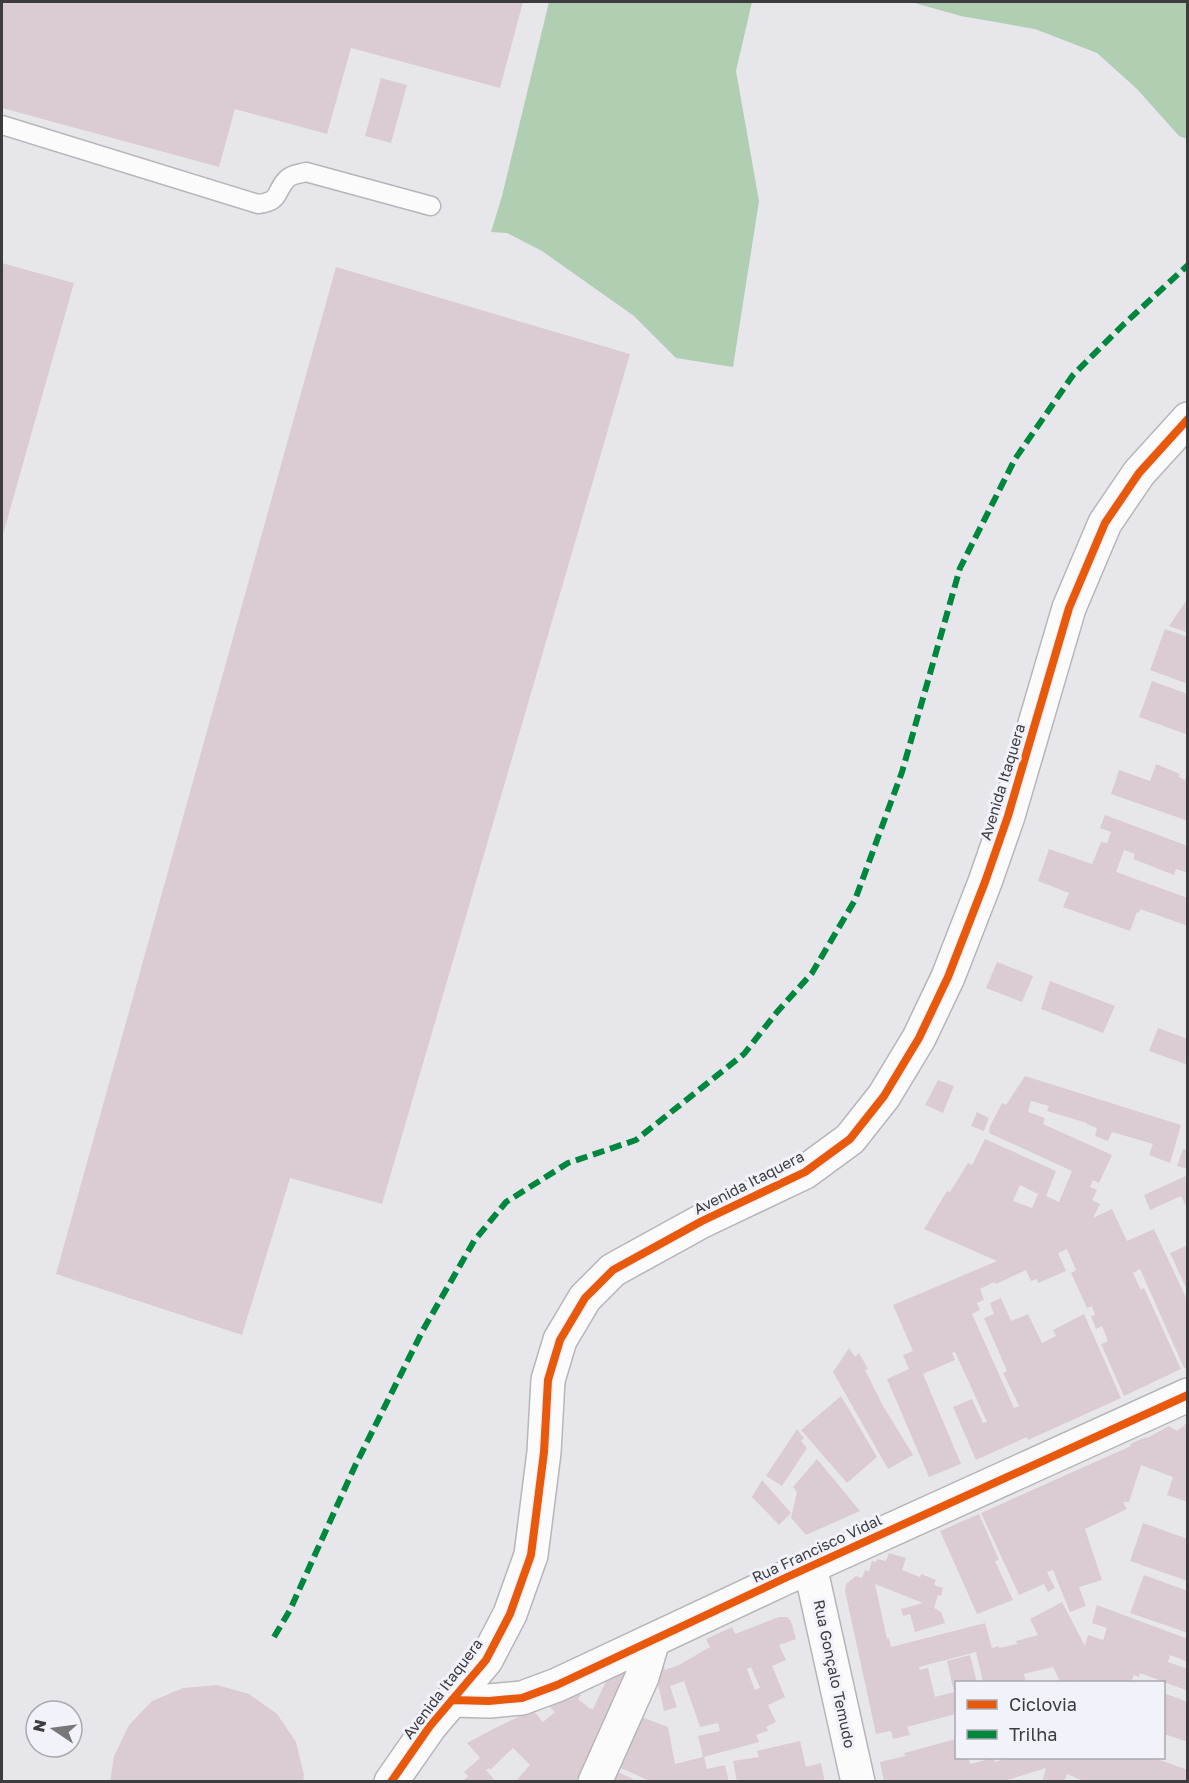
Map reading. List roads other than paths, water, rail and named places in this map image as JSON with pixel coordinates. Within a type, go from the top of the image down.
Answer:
[{"type":"street","name":"Avenida Itaquera","points":[[391,1782],[452,1700],[486,1660],[510,1614],[531,1555],[544,1452],[548,1380],[560,1340],[585,1298],[613,1270],[702,1221],[805,1172],[850,1139],[884,1096],[919,1038],[948,977],[986,882],[1008,816],[1069,608],[1105,523],[1139,473],[1188,419]]},
{"type":"street","name":"Rua Francisco Vidal","points":[[452,1700],[489,1701],[522,1698],[557,1685],[810,1566],[1188,1395]]},
{"type":"street","name":"Rua Gonçalo Temudo","points":[[810,1566],[858,1782]]},
{"type":"street","points":[[595,1782],[642,1677],[653,1640]]},
{"type":"lane","points":[[2,125],[258,204],[276,199],[286,180],[306,172],[431,206]]}]
